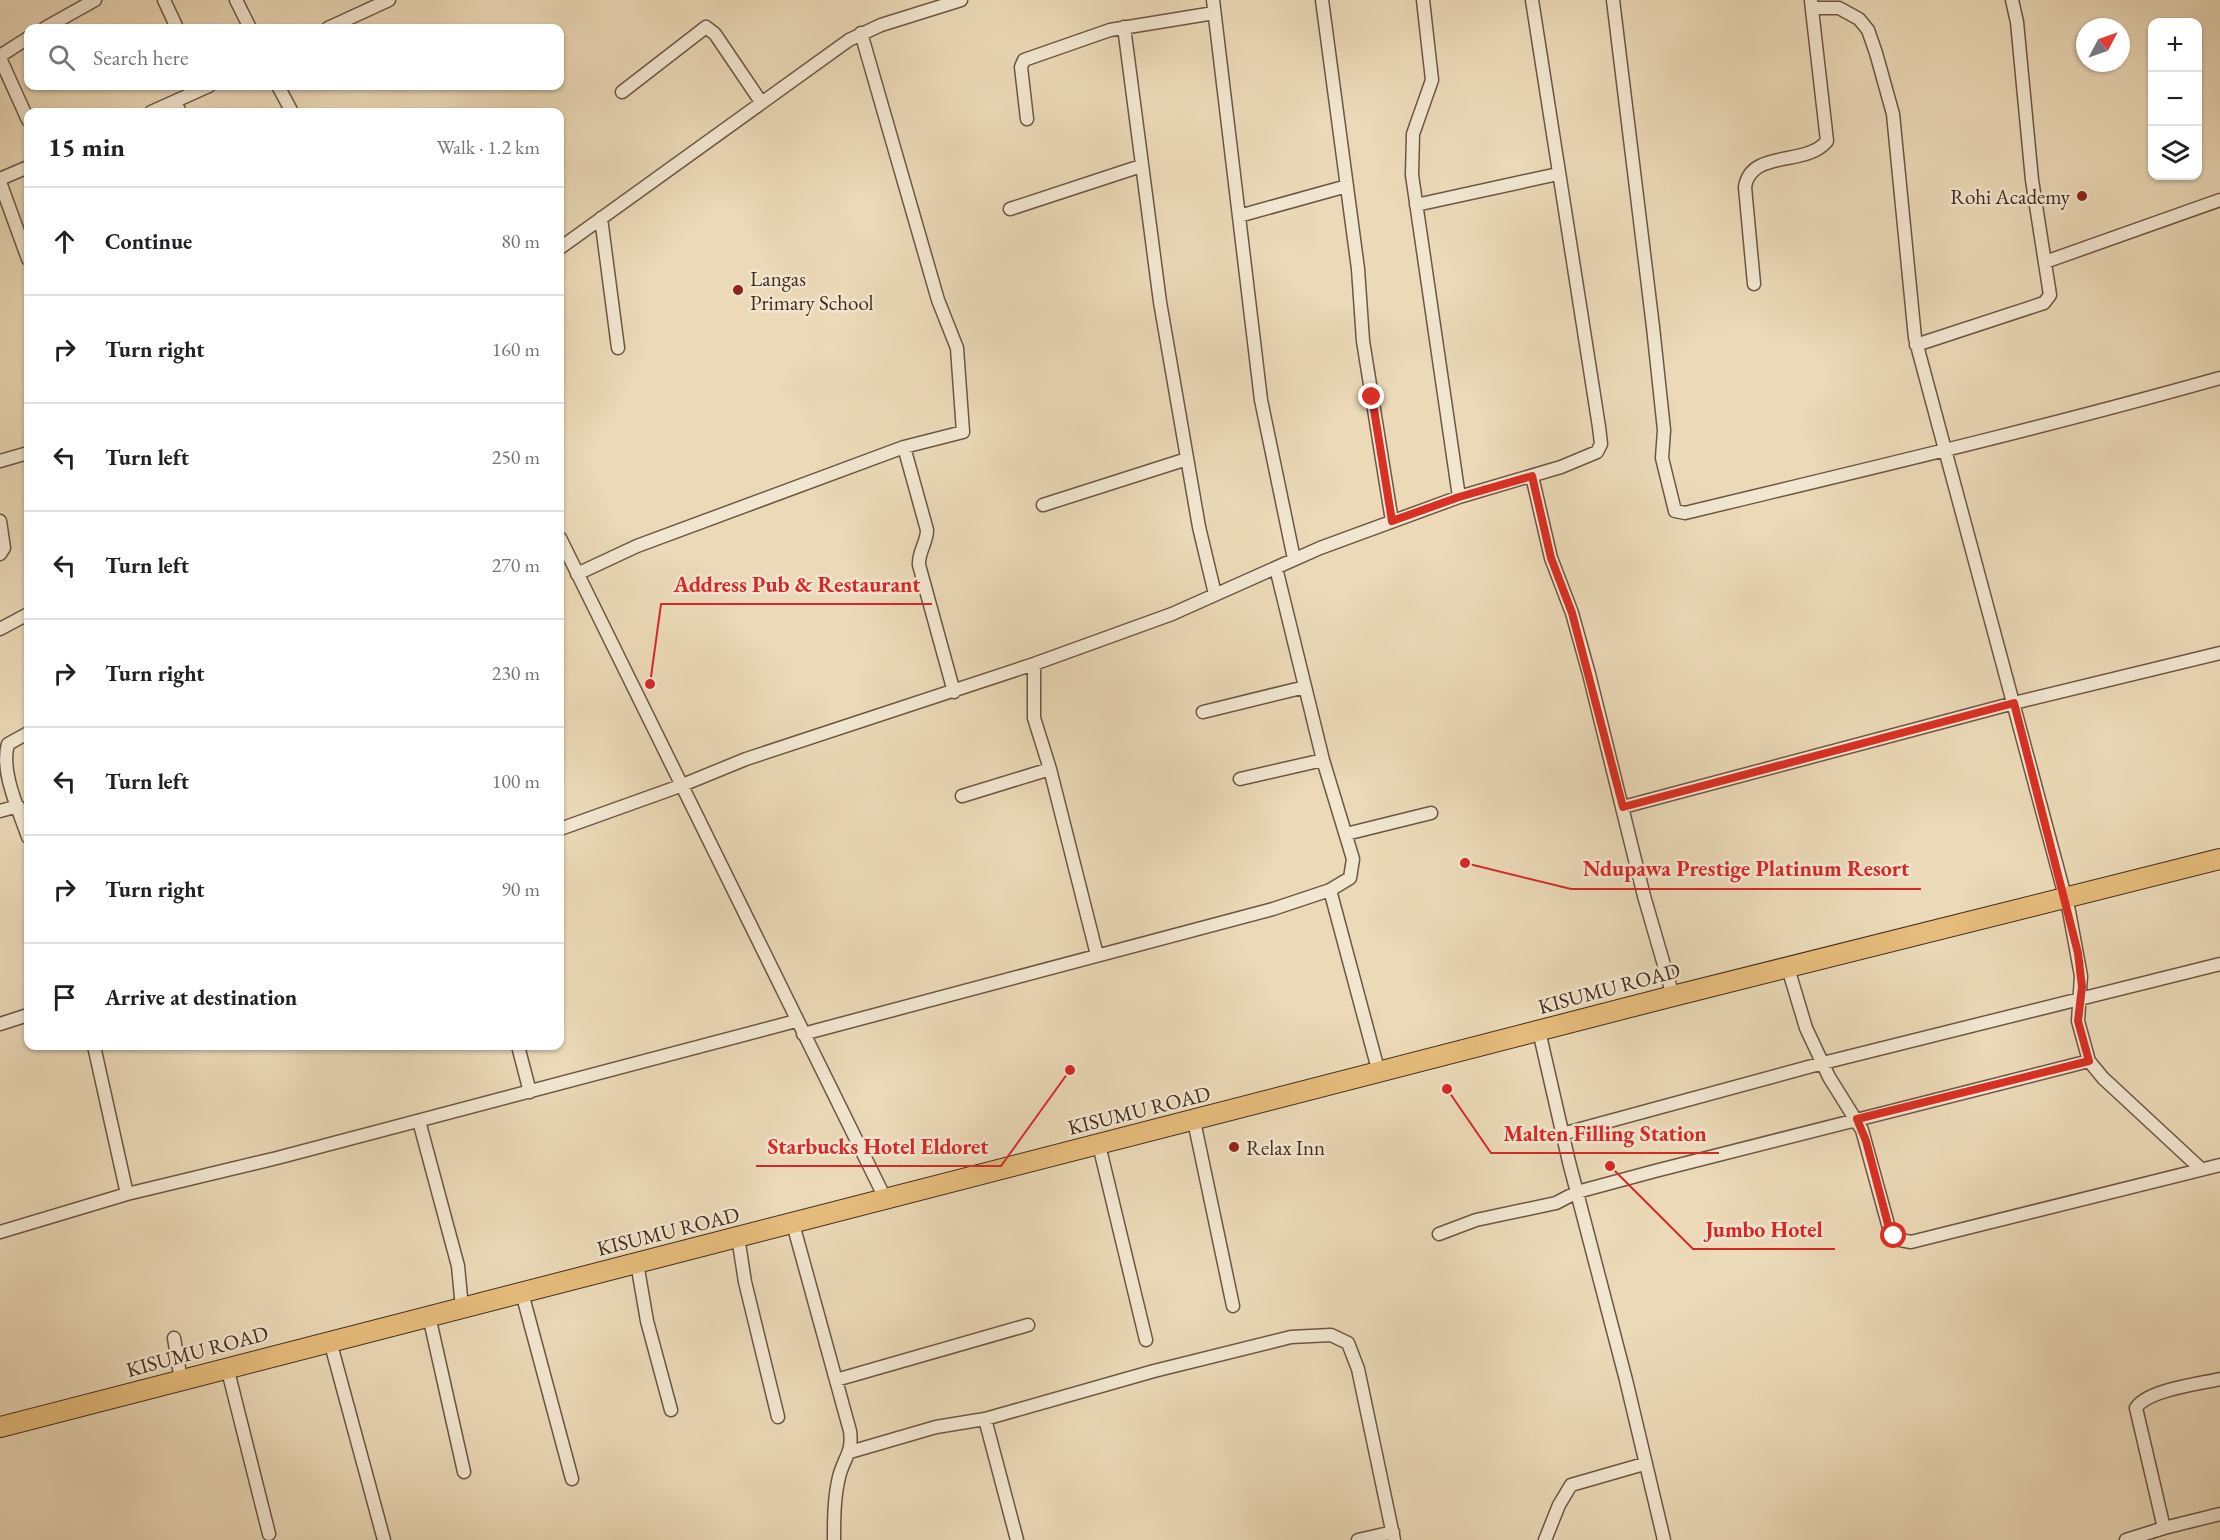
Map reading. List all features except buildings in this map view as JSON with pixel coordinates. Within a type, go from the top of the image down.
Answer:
[{"type":"highway","name":"KISUMU ROAD","points":[[0,1427],[1673,996],[2064,896],[2220,859]]},
{"type":"street","points":[[52,24],[95,0]]},
{"type":"street","points":[[164,0],[175,24]]},
{"type":"street","points":[[236,0],[248,24]]},
{"type":"street","points":[[337,24],[389,0]]},
{"type":"street","points":[[564,245],[761,102],[861,33],[961,0]]},
{"type":"street","points":[[1322,0],[1347,186],[1363,341],[1392,521]]},
{"type":"street","points":[[1423,0],[1432,80],[1413,134],[1412,175],[1459,497]]},
{"type":"street","points":[[564,827],[680,786],[746,759],[954,692],[1172,614],[1294,559],[1392,521],[1459,497],[1593,456],[1601,444],[1532,0]]},
{"type":"street","points":[[1613,0],[1664,430],[1662,458],[1675,511],[1685,513],[2099,412],[2220,378]]},
{"type":"street","points":[[1916,345],[2044,303],[2050,295],[2032,180],[2018,22],[2012,0]]},
{"type":"street","points":[[1754,284],[1745,187],[1747,177],[1751,170],[1760,165],[1812,153],[1827,141],[1812,4],[1839,8],[1859,19],[1868,30],[1893,114],[1916,345],[2014,703],[2078,953],[2081,997],[2078,1021],[2089,1061],[2103,1078],[2201,1169]]},
{"type":"street","points":[[1027,119],[1021,67],[1024,60],[1086,37],[1213,6],[1261,400],[1294,559]]},
{"type":"street","points":[[622,92],[706,27],[715,34],[761,102]]},
{"type":"street","points":[[1124,27],[1160,302],[1187,459],[1215,594]]},
{"type":"street","points":[[577,574],[637,546],[904,447],[963,432],[959,366],[953,335],[938,300],[861,33]]},
{"type":"street","points":[[24,41],[0,57],[24,111]]},
{"type":"street","points":[[178,107],[201,90]]},
{"type":"street","points":[[280,90],[290,108]]},
{"type":"street","points":[[1010,209],[1141,166]]},
{"type":"street","points":[[24,169],[0,181],[24,248]]},
{"type":"street","points":[[1416,205],[1558,174]]},
{"type":"street","points":[[1239,216],[1347,186]]},
{"type":"street","points":[[2045,262],[2220,200]]},
{"type":"street","points":[[601,218],[618,348]]},
{"type":"street","points":[[904,447],[927,530],[926,542],[919,553],[920,565],[954,692]]},
{"type":"street","points":[[0,460],[24,454]]},
{"type":"street","points":[[1043,505],[1187,459]]},
{"type":"street","points":[[1532,476],[1551,558],[1578,633],[1644,896],[1673,996]]},
{"type":"street","points":[[0,521],[4,548],[0,554]]},
{"type":"street","points":[[564,546],[680,786],[886,1200]]},
{"type":"street","points":[[803,1034],[1273,909],[1330,890],[1350,878],[1353,859],[1323,760],[1276,568]]},
{"type":"street","points":[[0,629],[24,616]]},
{"type":"street","points":[[1623,807],[2014,703],[2220,653]]},
{"type":"street","points":[[1034,664],[1034,718],[1050,769],[1096,955]]},
{"type":"street","points":[[1203,712],[1305,687]]},
{"type":"street","points":[[24,735],[8,744],[6,753],[24,825]]},
{"type":"street","points":[[1240,778],[1323,760]]},
{"type":"street","points":[[962,796],[1050,769]]},
{"type":"street","points":[[0,811],[18,806]]},
{"type":"street","points":[[1346,834],[1431,813]]},
{"type":"street","points":[[1330,890],[1379,1072]]},
{"type":"street","points":[[1562,1134],[2081,997],[2220,964]]},
{"type":"street","points":[[1788,968],[1801,1016],[1823,1064],[1857,1119],[1866,1141],[1889,1228],[1894,1236],[1905,1242],[2220,1165]]},
{"type":"street","points":[[0,1024],[24,1016]]},
{"type":"street","points":[[0,1232],[127,1194],[419,1121],[796,1021]]},
{"type":"street","points":[[1539,1031],[1562,1134],[1626,1380],[1644,1464],[1664,1540]]},
{"type":"street","points":[[95,1050],[127,1194]]},
{"type":"street","points":[[519,1050],[531,1092]]},
{"type":"street","points":[[1439,1234],[1476,1220],[1556,1203],[1577,1192],[2089,1061]]},
{"type":"street","points":[[419,1121],[458,1266],[462,1308]]},
{"type":"street","points":[[1194,1121],[1233,1306]]},
{"type":"street","points":[[1099,1145],[1146,1340]]},
{"type":"street","points":[[793,1224],[850,1431],[850,1452],[840,1473],[837,1486],[834,1540]]},
{"type":"street","points":[[738,1238],[745,1282],[778,1417]]},
{"type":"street","points":[[637,1263],[647,1320],[671,1410]]},
{"type":"street","points":[[522,1293],[572,1479]]},
{"type":"street","points":[[429,1316],[464,1472]]},
{"type":"street","points":[[837,1380],[1028,1325]]},
{"type":"street","points":[[850,1452],[936,1426],[985,1419],[1154,1371],[1291,1337],[1331,1335],[1348,1343],[1358,1369],[1394,1536],[1358,1540]]},
{"type":"street","points":[[174,1338],[181,1380]]},
{"type":"street","points":[[330,1341],[384,1540]]},
{"type":"street","points":[[227,1367],[269,1534]]},
{"type":"street","points":[[2164,1528],[2136,1408],[2148,1397],[2220,1378]]},
{"type":"street","points":[[985,1419],[1017,1540]]},
{"type":"street","points":[[1545,1540],[1559,1505],[1571,1485],[1644,1464]]},
{"type":"street","points":[[2126,1540],[2220,1514]]},
{"type":"place","name":"Rohi Academy","points":[[2082,196]]},
{"type":"place","name":"Langas Primary School","points":[[738,290]]},
{"type":"place","name":"Address Pub & Restaurant","points":[[650,684]]},
{"type":"place","name":"Ndupawa Prestige Platinum Resort","points":[[1465,863]]},
{"type":"place","name":"Starbucks Hotel Eldoret","points":[[1070,1070]]},
{"type":"place","name":"Malten Filling Station","points":[[1447,1089]]},
{"type":"place","name":"Relax Inn","points":[[1234,1147]]},
{"type":"place","name":"Jumbo Hotel","points":[[1610,1166]]},
{"type":"route","points":[[1372,397],[1392,521],[1459,497],[1532,476],[1551,558],[1572,613],[1623,807],[2014,703],[2078,953],[2082,987],[2077,1013],[2089,1061],[1857,1119],[1866,1141],[1889,1228],[1894,1236]]}]
